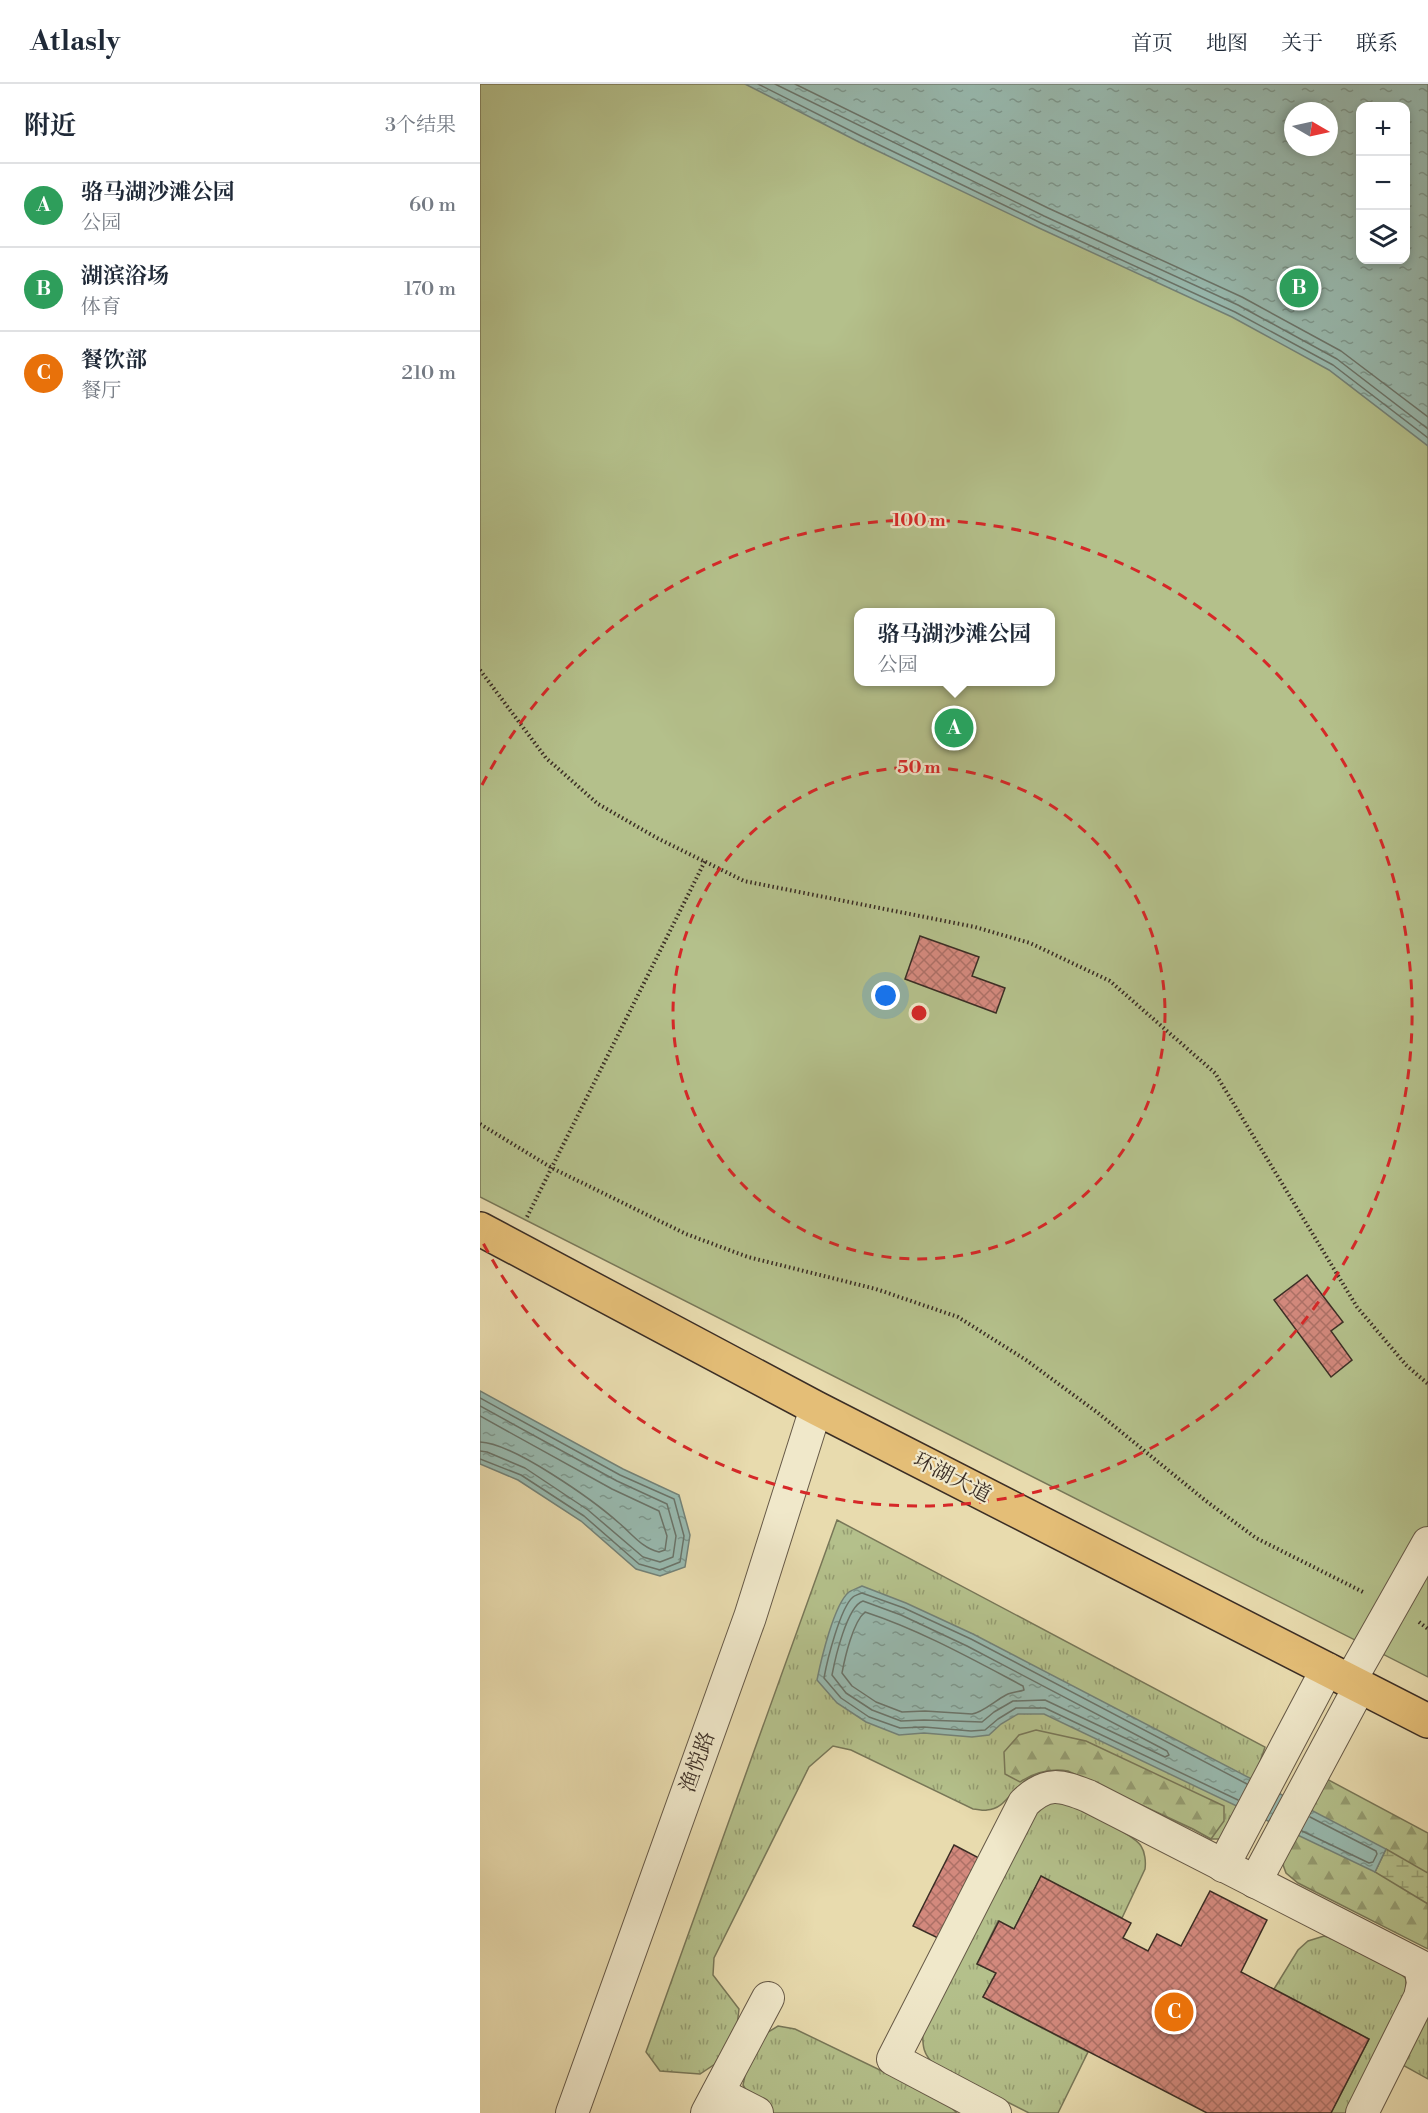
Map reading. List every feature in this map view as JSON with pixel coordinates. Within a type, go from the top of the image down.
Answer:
[{"type":"main road","name":"环湖大道","points":[[480,1229],[816,1408],[1428,1720]]},
{"type":"street","name":"渔悦路","points":[[577,2111],[750,1617],[816,1408]]},
{"type":"street","points":[[1223,1866],[1392,1607],[1428,1543]]},
{"type":"street","points":[[1255,1882],[1346,1678]]},
{"type":"street","points":[[988,2111],[892,2059],[1024,1803],[1038,1790],[1057,1786],[1088,1796],[1420,1966],[1423,1983],[1420,1997],[1362,2113]]},
{"type":"street","points":[[757,2113],[712,2103],[768,1998]]},
{"type":"path","points":[[480,670],[546,758],[598,804],[657,838],[744,881],[975,927],[1030,943],[1110,981],[1215,1073],[1357,1307],[1406,1365],[1428,1384]]},
{"type":"path","points":[[512,1247],[705,861]]},
{"type":"path","points":[[480,1124],[552,1167],[686,1234],[748,1257],[876,1289],[958,1317],[1053,1380],[1256,1538],[1392,1607],[1428,1629]]},
{"type":"green space","points":[[480,84],[1405,84],[1428,96],[1428,1677],[480,1197]]},
{"type":"green space","points":[[837,1520],[1265,1747],[1248,1799],[1225,1839],[1211,1839],[1068,1771],[1050,1770],[1037,1774],[1026,1780],[996,1808],[982,1810],[973,1809],[851,1750],[833,1746],[809,1767],[714,1958],[713,1975],[739,2009],[737,2026],[715,2064],[700,2074],[660,2071],[646,2052]]},
{"type":"green space","points":[[1036,1730],[1086,1741],[1224,1806],[1224,1821],[1211,1839],[1068,1771],[1043,1772],[1020,1782],[1005,1774],[1004,1752],[1019,1735]]},
{"type":"green space","points":[[1323,1777],[1428,1833],[1428,1949],[1298,1883],[1286,1873],[1282,1862]]},
{"type":"green space","points":[[1063,1802],[1117,1828],[1136,1841],[1143,1851],[1145,1869],[1122,1918],[1041,1877],[1014,1929],[998,1921],[977,1964],[996,1973],[983,1997],[1088,2052],[1058,2113],[1029,2113],[936,2066],[924,2050],[923,2029],[1034,1810],[1048,1803]]},
{"type":"green space","points":[[1386,1849],[1428,1873],[1428,1904],[1375,1872]]},
{"type":"green space","points":[[1324,1936],[1380,1960],[1406,1979],[1406,1994],[1349,2113],[1331,2113],[1369,2039],[1274,1989],[1298,1950],[1308,1941]]},
{"type":"green space","points":[[1428,2010],[1428,2079],[1399,2063]]},
{"type":"green space","points":[[778,2026],[795,2029],[944,2101],[957,2113],[774,2113],[753,2102],[743,2085],[748,2061],[760,2037]]},
{"type":"water","points":[[745,84],[1428,84],[1428,446],[1329,370],[1232,317],[859,142]]},
{"type":"water","points":[[480,1391],[623,1469],[679,1495],[690,1535],[685,1567],[660,1576],[636,1569],[581,1521],[518,1480],[480,1464]]},
{"type":"water","points":[[862,1586],[906,1603],[973,1634],[1386,1849],[1375,1872],[1044,1714],[1018,1714],[1001,1724],[989,1735],[972,1737],[924,1733],[899,1735],[866,1722],[837,1703],[817,1680],[838,1608],[849,1592]]},
{"type":"building","points":[[920,936],[979,957],[972,976],[1005,988],[996,1013],[905,979]]},
{"type":"building","points":[[1307,1275],[1343,1322],[1331,1331],[1352,1360],[1331,1377],[1274,1300]]},
{"type":"building","points":[[954,1845],[979,1858],[938,1938],[913,1926]]},
{"type":"building","points":[[1041,1876],[1131,1923],[1123,1938],[1148,1951],[1157,1934],[1181,1946],[1210,1891],[1267,1920],[1241,1972],[1369,2039],[1331,2113],[1207,2113],[983,1997],[996,1973],[977,1964],[999,1921],[1014,1929]]},
{"type":"place","name":"湖滨浴场","points":[[1299,288]]},
{"type":"place","name":"骆马湖沙滩公园","points":[[954,728]]},
{"type":"place","name":"餐饮部","points":[[1174,2012]]}]
